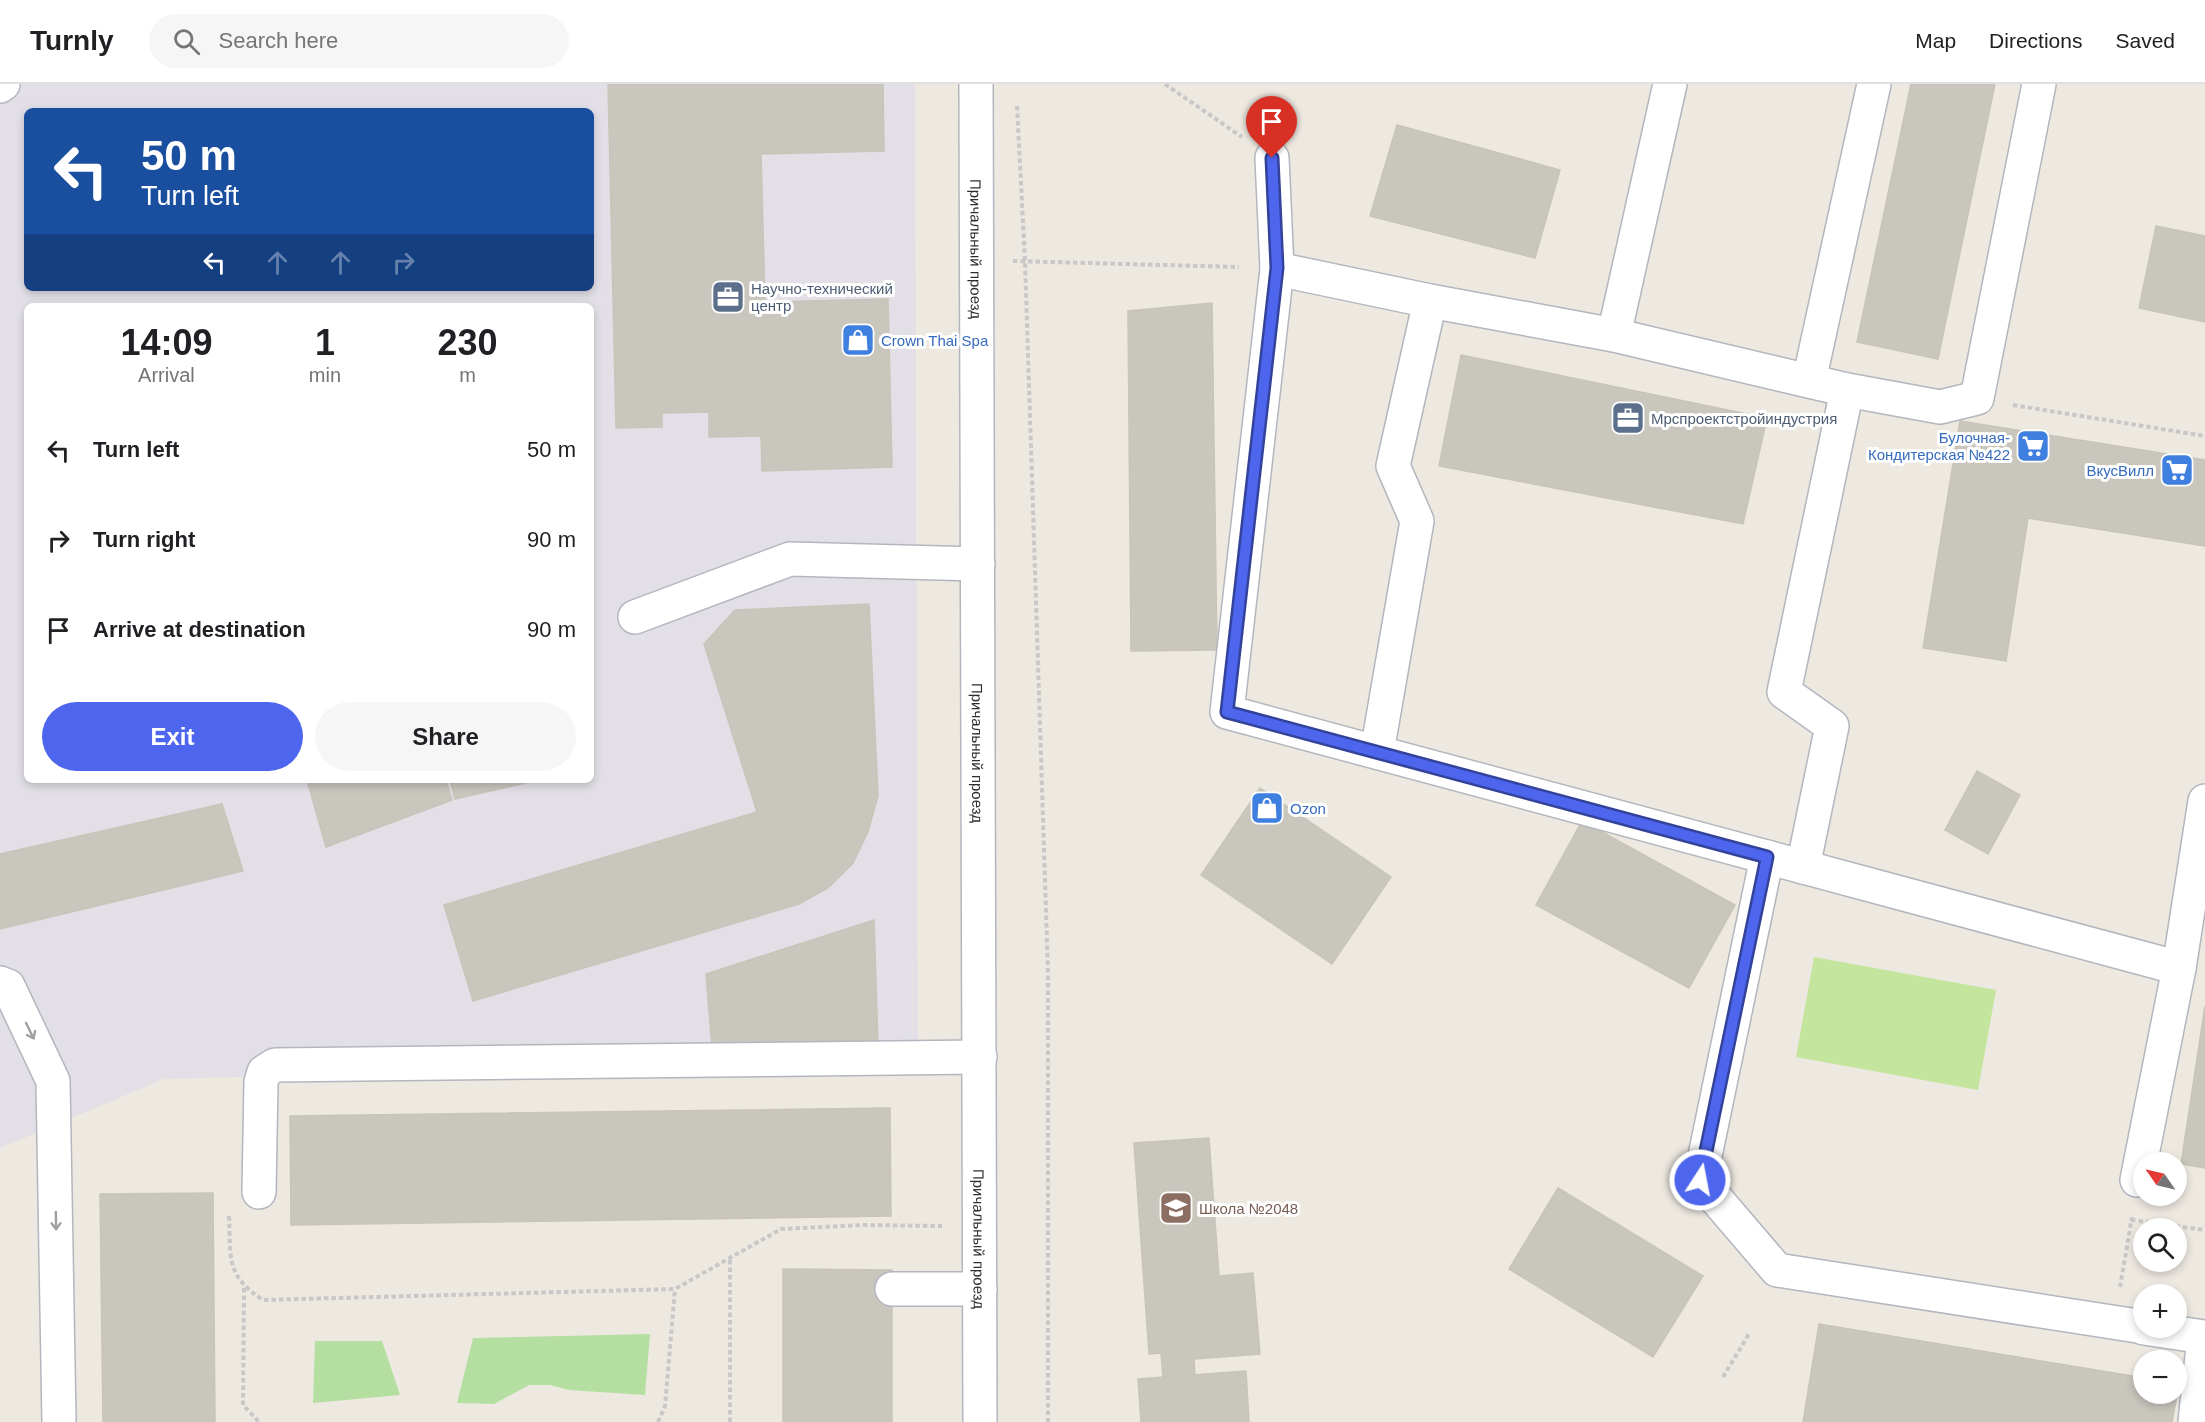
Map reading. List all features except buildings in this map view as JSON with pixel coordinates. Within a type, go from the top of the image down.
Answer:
[{"type":"street","name":"Причальный проезд","points":[[975,84],[980,1422]]},
{"type":"street","points":[[1614,335],[1670,84]]},
{"type":"street","points":[[1809,381],[1874,84]]},
{"type":"street","points":[[1277,268],[1430,301],[1614,335],[1846,390],[1940,407],[1977,399],[2039,84]]},
{"type":"street","points":[[1272,158],[1277,268],[1227,712],[2179,968]]},
{"type":"street","points":[[1377,753],[1417,521],[1394,466],[1430,301]]},
{"type":"street","points":[[1803,867],[1832,726],[1784,692],[1846,390]]},
{"type":"street","points":[[634,617],[790,559],[978,564]]},
{"type":"street","points":[[2143,1152],[2179,968],[2205,801]]},
{"type":"street","points":[[1767,857],[1700,1180],[1777,1270],[2133,1326]]},
{"type":"street","points":[[0,983],[8,986],[53,1081],[59,1422]]},
{"type":"street","points":[[259,1192],[261,1082],[264,1072],[275,1065],[980,1057]]},
{"type":"street","points":[[892,1289],[980,1289]]},
{"type":"street","points":[[2187,1334],[2204,1337],[2195,1422]]},
{"type":"path","points":[[1165,84],[1272,158]]},
{"type":"path","points":[[1016,96],[1025,261],[1048,973],[1048,1422]]},
{"type":"path","points":[[976,260],[1277,268]]},
{"type":"path","points":[[1977,399],[2205,436]]},
{"type":"path","points":[[2133,1206],[2131,1220],[2133,1291]]},
{"type":"path","points":[[229,1213],[231,1265],[244,1287],[263,1300],[675,1289],[782,1229],[863,1225],[980,1226]]},
{"type":"path","points":[[2131,1220],[2205,1230]]},
{"type":"path","points":[[730,1258],[730,1422]]},
{"type":"path","points":[[244,1287],[243,1405],[259,1422]]},
{"type":"path","points":[[658,1422],[665,1406],[675,1289]]},
{"type":"path","points":[[1723,1377],[1749,1334]]},
{"type":"shaded area","points":[[0,84],[915,84],[918,1059],[164,1079],[0,1148]]},
{"type":"green space","points":[[1814,957],[1996,990],[1978,1090],[1796,1057]]},
{"type":"green space","points":[[650,1334],[645,1395],[569,1390],[550,1385],[529,1385],[494,1404],[457,1403],[473,1338]]},
{"type":"green space","points":[[315,1341],[382,1341],[400,1395],[313,1403]]},
{"type":"place","name":"Научно-технический центр","points":[[728,297]]},
{"type":"place","name":"Crown Thai Spa","points":[[858,340]]},
{"type":"place","name":"Мрспроектстройиндустрия","points":[[1628,418]]},
{"type":"place","name":"Булочная- Кондитерская №422","points":[[2033,446]]},
{"type":"place","name":"ВкусВилл","points":[[2177,470]]},
{"type":"place","name":"Ozon","points":[[1267,808]]},
{"type":"place","name":"Школа №2048","points":[[1176,1208]]},
{"type":"route","points":[[1272,158],[1277,268],[1227,712],[1767,857],[1700,1180]]}]
